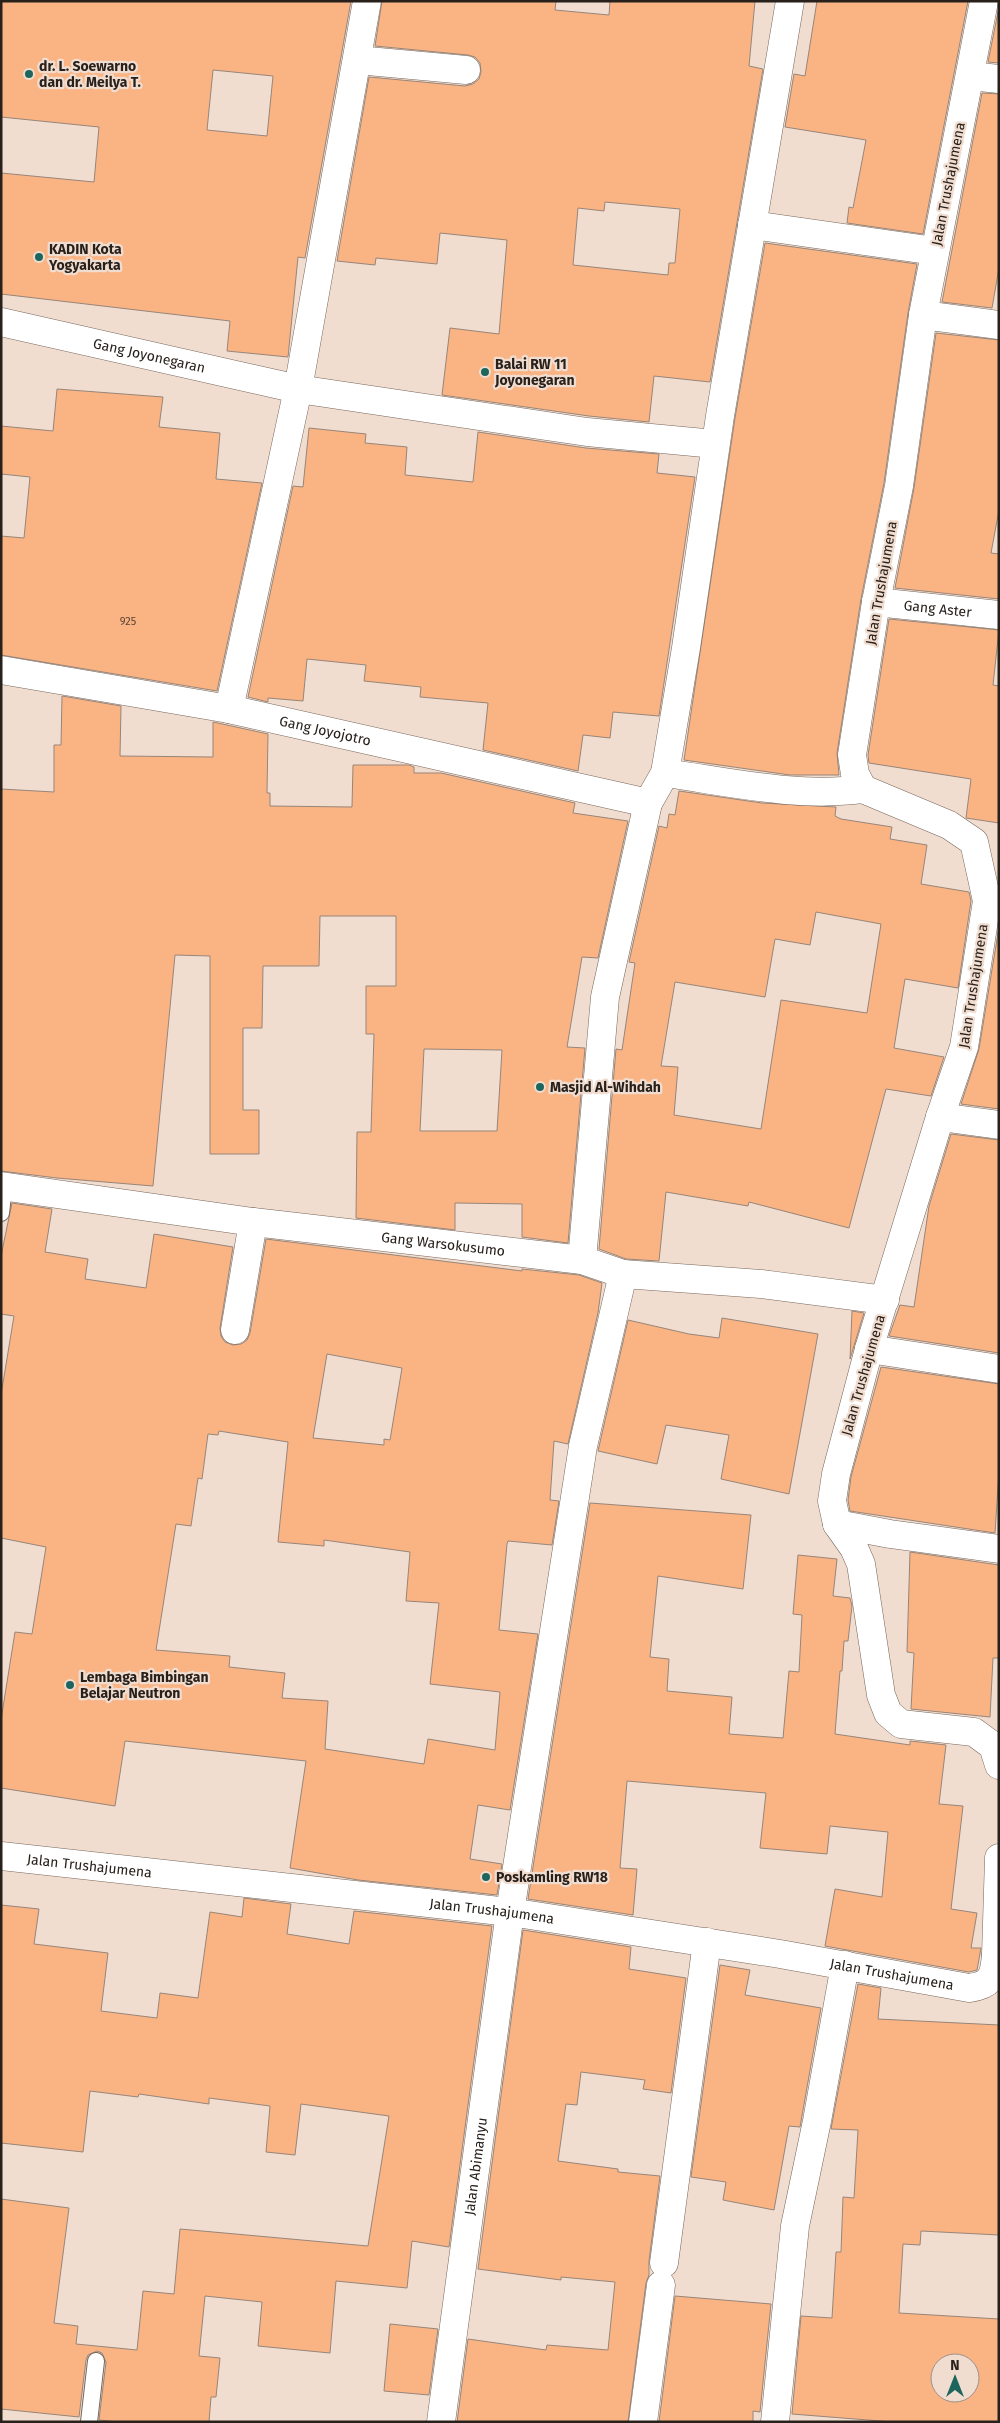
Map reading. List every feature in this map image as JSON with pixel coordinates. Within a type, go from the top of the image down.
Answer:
[{"type":"street","points":[[229,709],[298,389],[367,1]]},
{"type":"street","points":[[582,1260],[605,997],[648,803],[665,773],[686,648],[715,444],[790,1]]},
{"type":"street","name":"Jalan Trushajumena","points":[[984,1],[923,315],[899,486],[876,602],[852,755],[855,774],[864,789],[949,825],[974,842],[993,902],[964,1047],[940,1117],[869,1349],[836,1474],[832,1501],[837,1524],[854,1548],[861,1564],[881,1695],[888,1713],[901,1724],[974,1732],[993,1746],[999,1765]]},
{"type":"street","points":[[357,60],[466,70]]},
{"type":"street","points":[[970,76],[999,79]]},
{"type":"street","points":[[752,225],[936,251]]},
{"type":"street","points":[[923,315],[999,325]]},
{"type":"street","name":"Gang Joyonegaran","points":[[1,322],[298,389],[587,432],[715,444]]},
{"type":"street","name":"Gang Aster","points":[[876,602],[999,615]]},
{"type":"street","name":"Gang Joyojotro","points":[[1,670],[229,709],[648,803]]},
{"type":"street","points":[[665,773],[809,793],[838,793],[864,789]]},
{"type":"street","points":[[940,1117],[999,1125]]},
{"type":"street","name":"Gang Warsokusumo","points":[[3,1186],[253,1222],[582,1260],[623,1274],[761,1284],[885,1300]]},
{"type":"street","points":[[235,1330],[253,1222]]},
{"type":"street","name":"Jalan Abimanyu","points":[[441,2422],[510,1912],[583,1446],[623,1274]]},
{"type":"street","points":[[869,1349],[999,1369]]},
{"type":"street","points":[[837,1524],[890,1534],[999,1549]]},
{"type":"street","name":"Jalan Trushajumena","points":[[1,1856],[510,1912],[707,1942],[968,1988],[978,1987],[987,1982],[994,1974],[998,1956]]},
{"type":"street","points":[[998,1956],[999,1858]]},
{"type":"street","points":[[643,2422],[707,1942]]},
{"type":"street","points":[[775,2422],[795,2226],[817,2121],[845,1965]]},
{"type":"lane","points":[[1,1214],[3,1186]]},
{"type":"lane","points":[[89,2422],[96,2360]]},
{"type":"building","points":[[1,1],[351,1],[305,258],[298,257],[288,357],[227,351],[230,321],[1,294],[1,173],[94,182],[99,127],[1,117]],"holes":[[[213,70],[273,76],[267,136],[207,130]]]},
{"type":"building","points":[[382,1],[556,1],[555,10],[609,15],[610,1],[755,1],[749,66],[763,69],[710,382],[654,376],[649,422],[589,416],[442,395],[450,328],[499,334],[507,240],[440,233],[437,264],[376,258],[375,265],[337,261],[369,77],[465,86],[473,84],[479,79],[481,72],[480,63],[475,57],[468,55],[375,46]],"holes":[[[605,202],[680,209],[675,263],[669,263],[668,275],[573,265],[578,208],[604,211]]]},
{"type":"building","points":[[817,1],[968,1],[923,234],[847,223],[849,207],[853,208],[866,140],[785,127],[794,74],[805,76]]},
{"type":"building","points":[[999,7],[999,63],[988,62]]},
{"type":"building","points":[[982,93],[999,94],[999,268],[992,308],[942,302]]},
{"type":"building","points":[[765,243],[917,264],[908,313],[884,483],[861,599],[837,753],[839,775],[790,775],[684,760],[735,418]]},
{"type":"building","points":[[936,333],[999,340],[999,510],[991,553],[999,554],[999,599],[895,588],[914,488]]},
{"type":"building","points":[[57,389],[163,397],[159,427],[220,433],[216,479],[262,483],[217,691],[1,655],[1,536],[24,538],[30,477],[1,474],[1,426],[53,431]]},
{"type":"building","points":[[309,428],[366,434],[365,443],[407,447],[405,475],[473,482],[478,432],[586,448],[659,454],[657,473],[695,477],[659,716],[613,712],[610,738],[583,735],[578,771],[483,750],[488,703],[420,697],[421,687],[364,681],[366,665],[307,659],[303,701],[268,698],[268,702],[248,697],[293,486],[303,487]]},
{"type":"building","points":[[889,619],[999,630],[993,685],[999,686],[999,823],[966,818],[971,779],[869,763],[868,755]]},
{"type":"building","points":[[62,696],[121,706],[120,756],[213,757],[213,722],[268,734],[267,793],[270,793],[270,806],[352,807],[353,765],[409,765],[414,767],[414,773],[441,773],[575,803],[573,813],[628,821],[598,958],[582,957],[567,1047],[585,1048],[568,1243],[522,1237],[522,1204],[455,1203],[455,1230],[356,1218],[357,1132],[371,1132],[374,1034],[366,1034],[366,986],[396,986],[396,916],[320,916],[319,966],[263,966],[262,1028],[243,1028],[243,1110],[259,1110],[259,1154],[210,1154],[210,956],[175,955],[153,1186],[1,1171],[1,789],[54,792],[54,745],[61,745]],"holes":[[[424,1049],[502,1050],[497,1131],[420,1131]]]},
{"type":"building","points":[[679,791],[762,803],[836,807],[835,816],[841,819],[892,827],[890,839],[927,845],[921,884],[969,892],[971,901],[958,988],[905,979],[894,1048],[944,1057],[931,1096],[886,1089],[849,1228],[749,1202],[748,1206],[666,1192],[659,1261],[626,1259],[599,1249],[616,1049],[622,1050],[635,963],[629,962],[659,826],[667,828],[669,814],[675,815]],"holes":[[[816,912],[881,924],[867,1013],[781,1000],[761,1129],[674,1115],[678,1067],[661,1066],[675,982],[765,997],[775,939],[810,945]]]},
{"type":"building","points":[[999,927],[999,1109],[961,1104],[979,1049]]},
{"type":"building","points":[[951,1134],[999,1140],[999,1353],[889,1336],[900,1305],[914,1307],[929,1206]]},
{"type":"building","points":[[12,1203],[52,1209],[45,1252],[88,1259],[85,1279],[146,1288],[154,1234],[233,1247],[220,1328],[221,1336],[225,1342],[233,1345],[241,1344],[247,1340],[250,1333],[266,1239],[522,1271],[522,1269],[579,1275],[602,1283],[598,1313],[568,1444],[554,1441],[550,1500],[559,1501],[552,1545],[508,1541],[507,1544],[499,1630],[538,1634],[510,1810],[478,1805],[470,1859],[502,1864],[497,1895],[358,1880],[290,1868],[306,1761],[125,1741],[115,1806],[1,1788],[1,1720],[15,1632],[32,1634],[46,1547],[1,1538],[1,1395],[14,1316],[1,1314],[1,1256]],"holes":[[[327,1354],[402,1368],[390,1440],[384,1439],[384,1445],[313,1438]],[[219,1431],[288,1442],[278,1542],[324,1546],[324,1540],[410,1552],[406,1601],[439,1603],[430,1684],[500,1692],[495,1750],[428,1739],[424,1764],[325,1749],[328,1701],[282,1698],[285,1673],[229,1667],[230,1656],[156,1650],[176,1524],[191,1526],[198,1478],[202,1479],[208,1434],[218,1435]]]},
{"type":"building","points":[[852,1311],[864,1313],[850,1359]]},
{"type":"building","points":[[722,1318],[818,1334],[789,1494],[721,1479],[729,1435],[666,1425],[657,1464],[598,1451],[628,1320],[689,1334],[719,1338]]},
{"type":"building","points":[[881,1367],[999,1384],[999,1472],[995,1533],[850,1511],[848,1500],[851,1477]]},
{"type":"building","points":[[590,1503],[751,1515],[743,1589],[658,1576],[650,1657],[669,1659],[667,1691],[732,1697],[729,1734],[783,1738],[789,1671],[799,1672],[802,1615],[793,1614],[798,1555],[837,1559],[833,1596],[850,1598],[852,1606],[848,1641],[844,1641],[842,1671],[840,1671],[835,1734],[910,1745],[910,1741],[946,1745],[939,1804],[963,1806],[951,1909],[977,1913],[971,1948],[981,1948],[977,1970],[969,1972],[825,1946],[835,1889],[882,1897],[888,1832],[830,1826],[827,1854],[760,1848],[766,1793],[627,1781],[620,1868],[637,1869],[633,1915],[528,1899]]},
{"type":"building","points":[[910,1552],[999,1565],[999,1658],[993,1658],[990,1717],[911,1709],[914,1653],[907,1652]]},
{"type":"building","points":[[244,1898],[291,1904],[287,1934],[349,1944],[354,1911],[492,1926],[449,2247],[412,2241],[407,2288],[336,2281],[330,2353],[258,2346],[262,2302],[205,2296],[199,2356],[220,2358],[216,2397],[211,2397],[209,2422],[119,2422],[99,2420],[106,2362],[102,2353],[97,2351],[88,2355],[86,2360],[79,2417],[1,2409],[1,2199],[69,2208],[54,2323],[78,2326],[76,2344],[137,2350],[143,2291],[174,2294],[180,2229],[368,2246],[389,2116],[301,2104],[295,2155],[266,2152],[270,2106],[209,2098],[209,2104],[139,2094],[138,2097],[90,2091],[83,2152],[1,2143],[1,1905],[39,1909],[34,1944],[108,1953],[101,2011],[157,2018],[160,1993],[198,1998],[210,1912],[242,1917]]},
{"type":"building","points":[[523,1930],[631,1947],[629,1969],[686,1978],[671,2093],[643,2089],[645,2080],[581,2072],[577,2105],[566,2104],[558,2161],[618,2169],[618,2172],[660,2176],[649,2261],[649,2275],[646,2283],[628,2422],[457,2422],[468,2339],[546,2350],[547,2345],[608,2350],[615,2282],[561,2277],[561,2280],[478,2269]]},
{"type":"building","points":[[720,1965],[750,1970],[745,1995],[821,2008],[800,2127],[789,2126],[774,2210],[723,2200],[726,2182],[691,2177]]},
{"type":"building","points":[[858,1984],[881,1988],[878,2019],[999,2025],[999,2235],[921,2231],[920,2245],[903,2244],[899,2313],[999,2319],[999,2422],[893,2422],[792,2414],[801,2316],[832,2318],[836,2252],[841,2252],[843,2197],[854,2198],[858,2130],[831,2129]]},
{"type":"building","points":[[675,2296],[771,2304],[760,2412],[753,2411],[753,2422],[659,2422]]},
{"type":"building","points":[[390,2324],[438,2329],[429,2395],[384,2391]]},
{"type":"place","name":"dr. L. Soewarno dan dr. Meilya T.","points":[[29,74]]},
{"type":"place","name":"KADIN Kota Yogyakarta","points":[[39,257]]},
{"type":"place","name":"Balai RW 11 Joyonegaran","points":[[485,372]]},
{"type":"place","name":"Masjid Al-Wihdah","points":[[540,1087]]},
{"type":"place","name":"Lembaga Bimbingan Belajar Neutron","points":[[70,1685]]},
{"type":"place","name":"Poskamling RW18","points":[[486,1877]]}]
